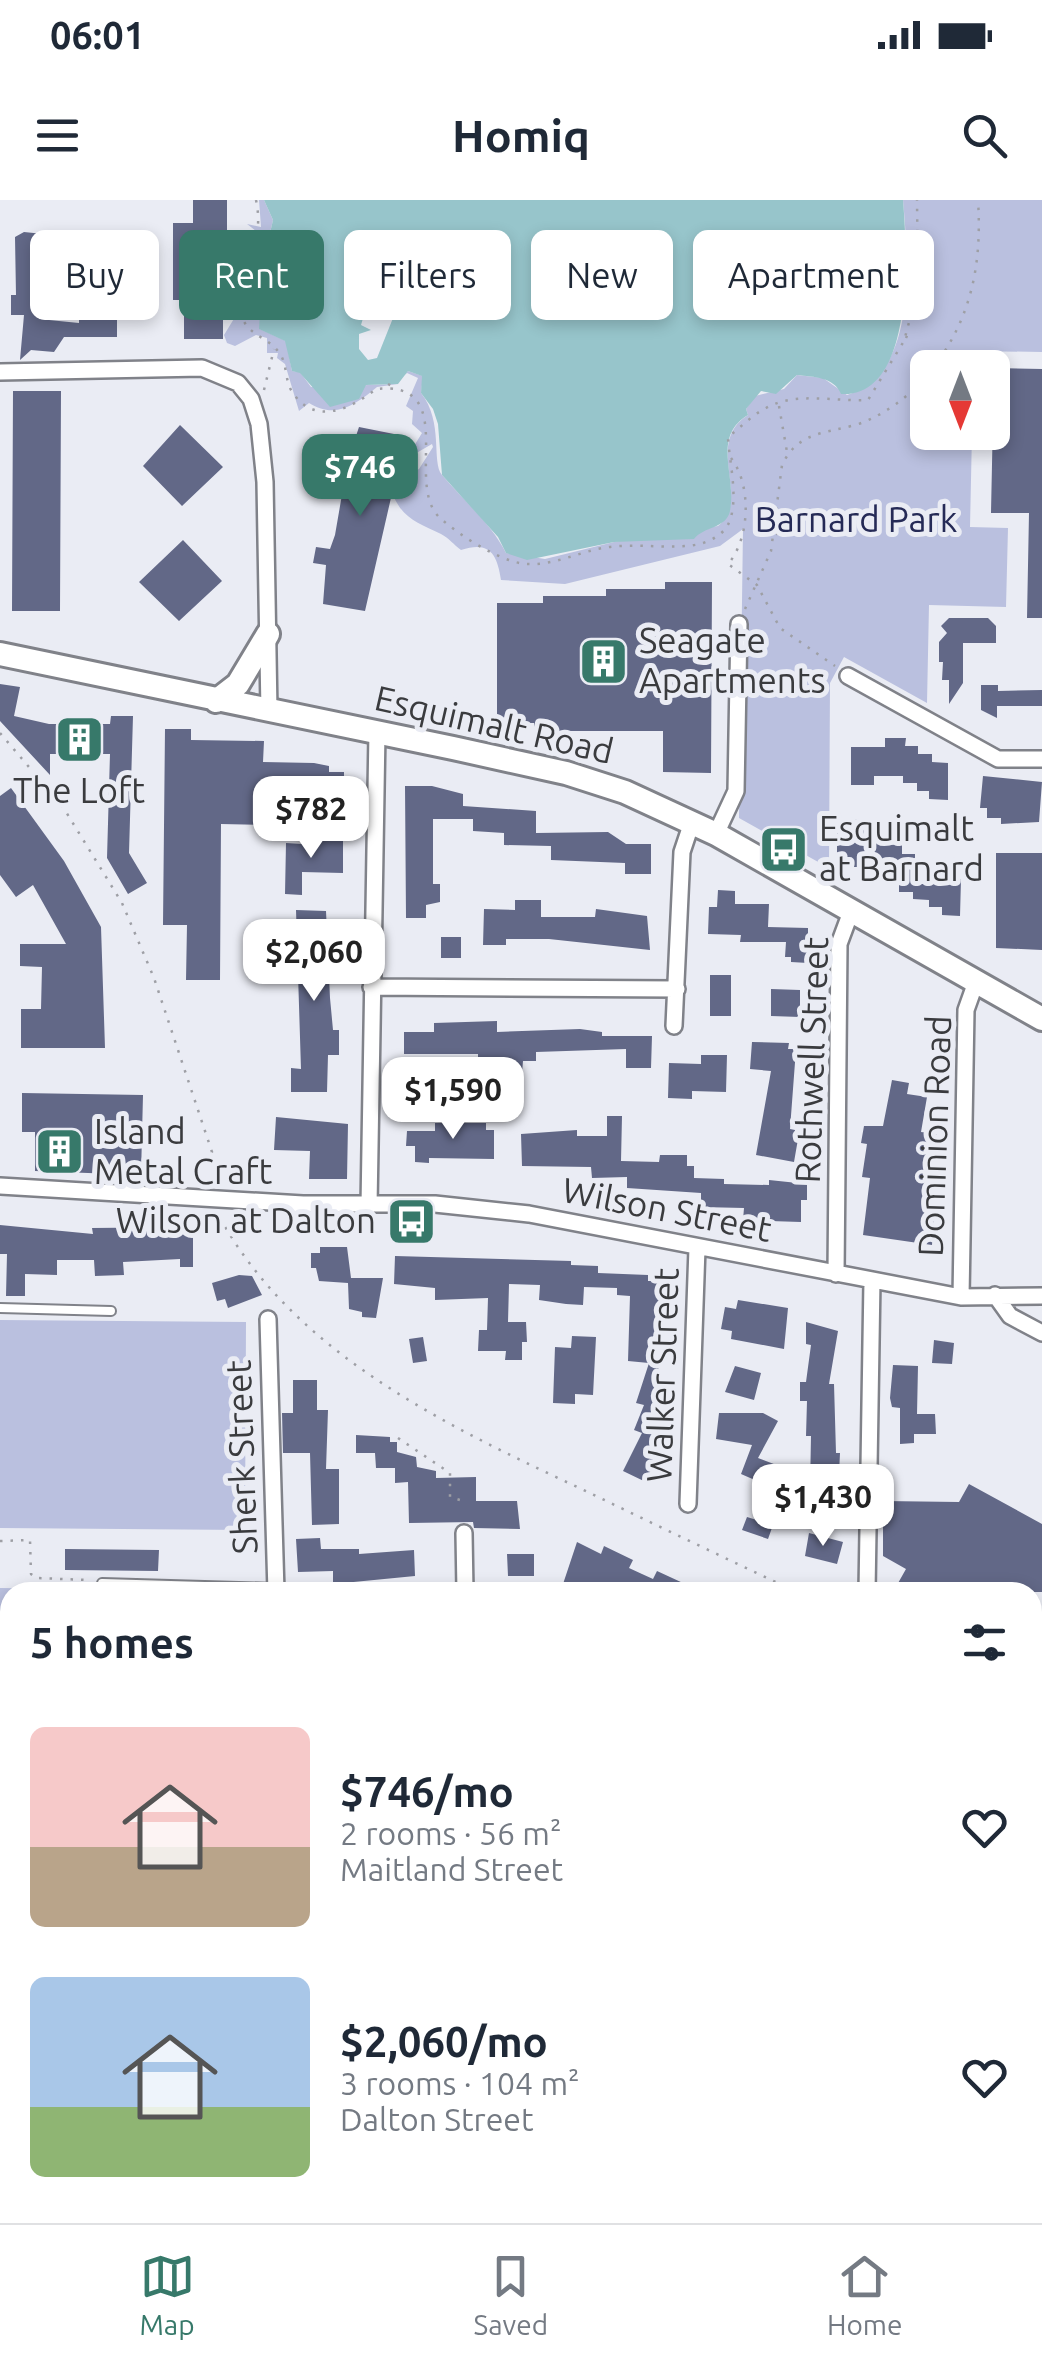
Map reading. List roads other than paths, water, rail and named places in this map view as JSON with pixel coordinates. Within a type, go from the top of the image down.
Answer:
[{"type":"main road","points":[[216,701],[238,684],[268,634]]},
{"type":"main road","name":"Esquimalt Road","points":[[0,654],[566,773],[716,834],[1042,1019]]},
{"type":"street","points":[[0,372],[202,368],[238,383],[250,399],[259,424],[265,482],[269,711]]},
{"type":"street","points":[[716,834],[736,791],[739,624]]},
{"type":"street","points":[[848,676],[998,759],[1042,759]]},
{"type":"street","points":[[369,1206],[377,732]]},
{"type":"street","points":[[674,1026],[682,852],[692,822]]},
{"type":"street","name":"Rothwell Street","points":[[836,1274],[839,944],[852,909]]},
{"type":"street","name":"Dominion Road","points":[[961,1297],[966,1010],[977,979]]},
{"type":"street","points":[[371,987],[677,988]]},
{"type":"street","name":"Wilson Street","points":[[0,1186],[369,1206],[435,1204],[529,1214],[961,1297],[1042,1296]]},
{"type":"street","name":"Walker Street","points":[[688,1504],[697,1248]]},
{"type":"street","points":[[867,1582],[872,1280]]},
{"type":"street","points":[[995,1295],[1010,1316],[1042,1334]]},
{"type":"street","name":"Sherk Street","points":[[268,1319],[276,1582]]},
{"type":"street","points":[[464,1532],[464,1582]]},
{"type":"lane","points":[[0,1308],[111,1312]]},
{"type":"place","name":"Seagate Apartments","points":[[604,661]]},
{"type":"place","name":"The Loft","points":[[79,739]]},
{"type":"place","name":"Esquimalt at Barnard","points":[[784,849]]},
{"type":"place","name":"Island Metal Craft","points":[[59,1152]]},
{"type":"place","name":"Wilson at Dalton","points":[[411,1221]]},
{"type":"park label","name":"Barnard Park","points":[[856,520]]}]
